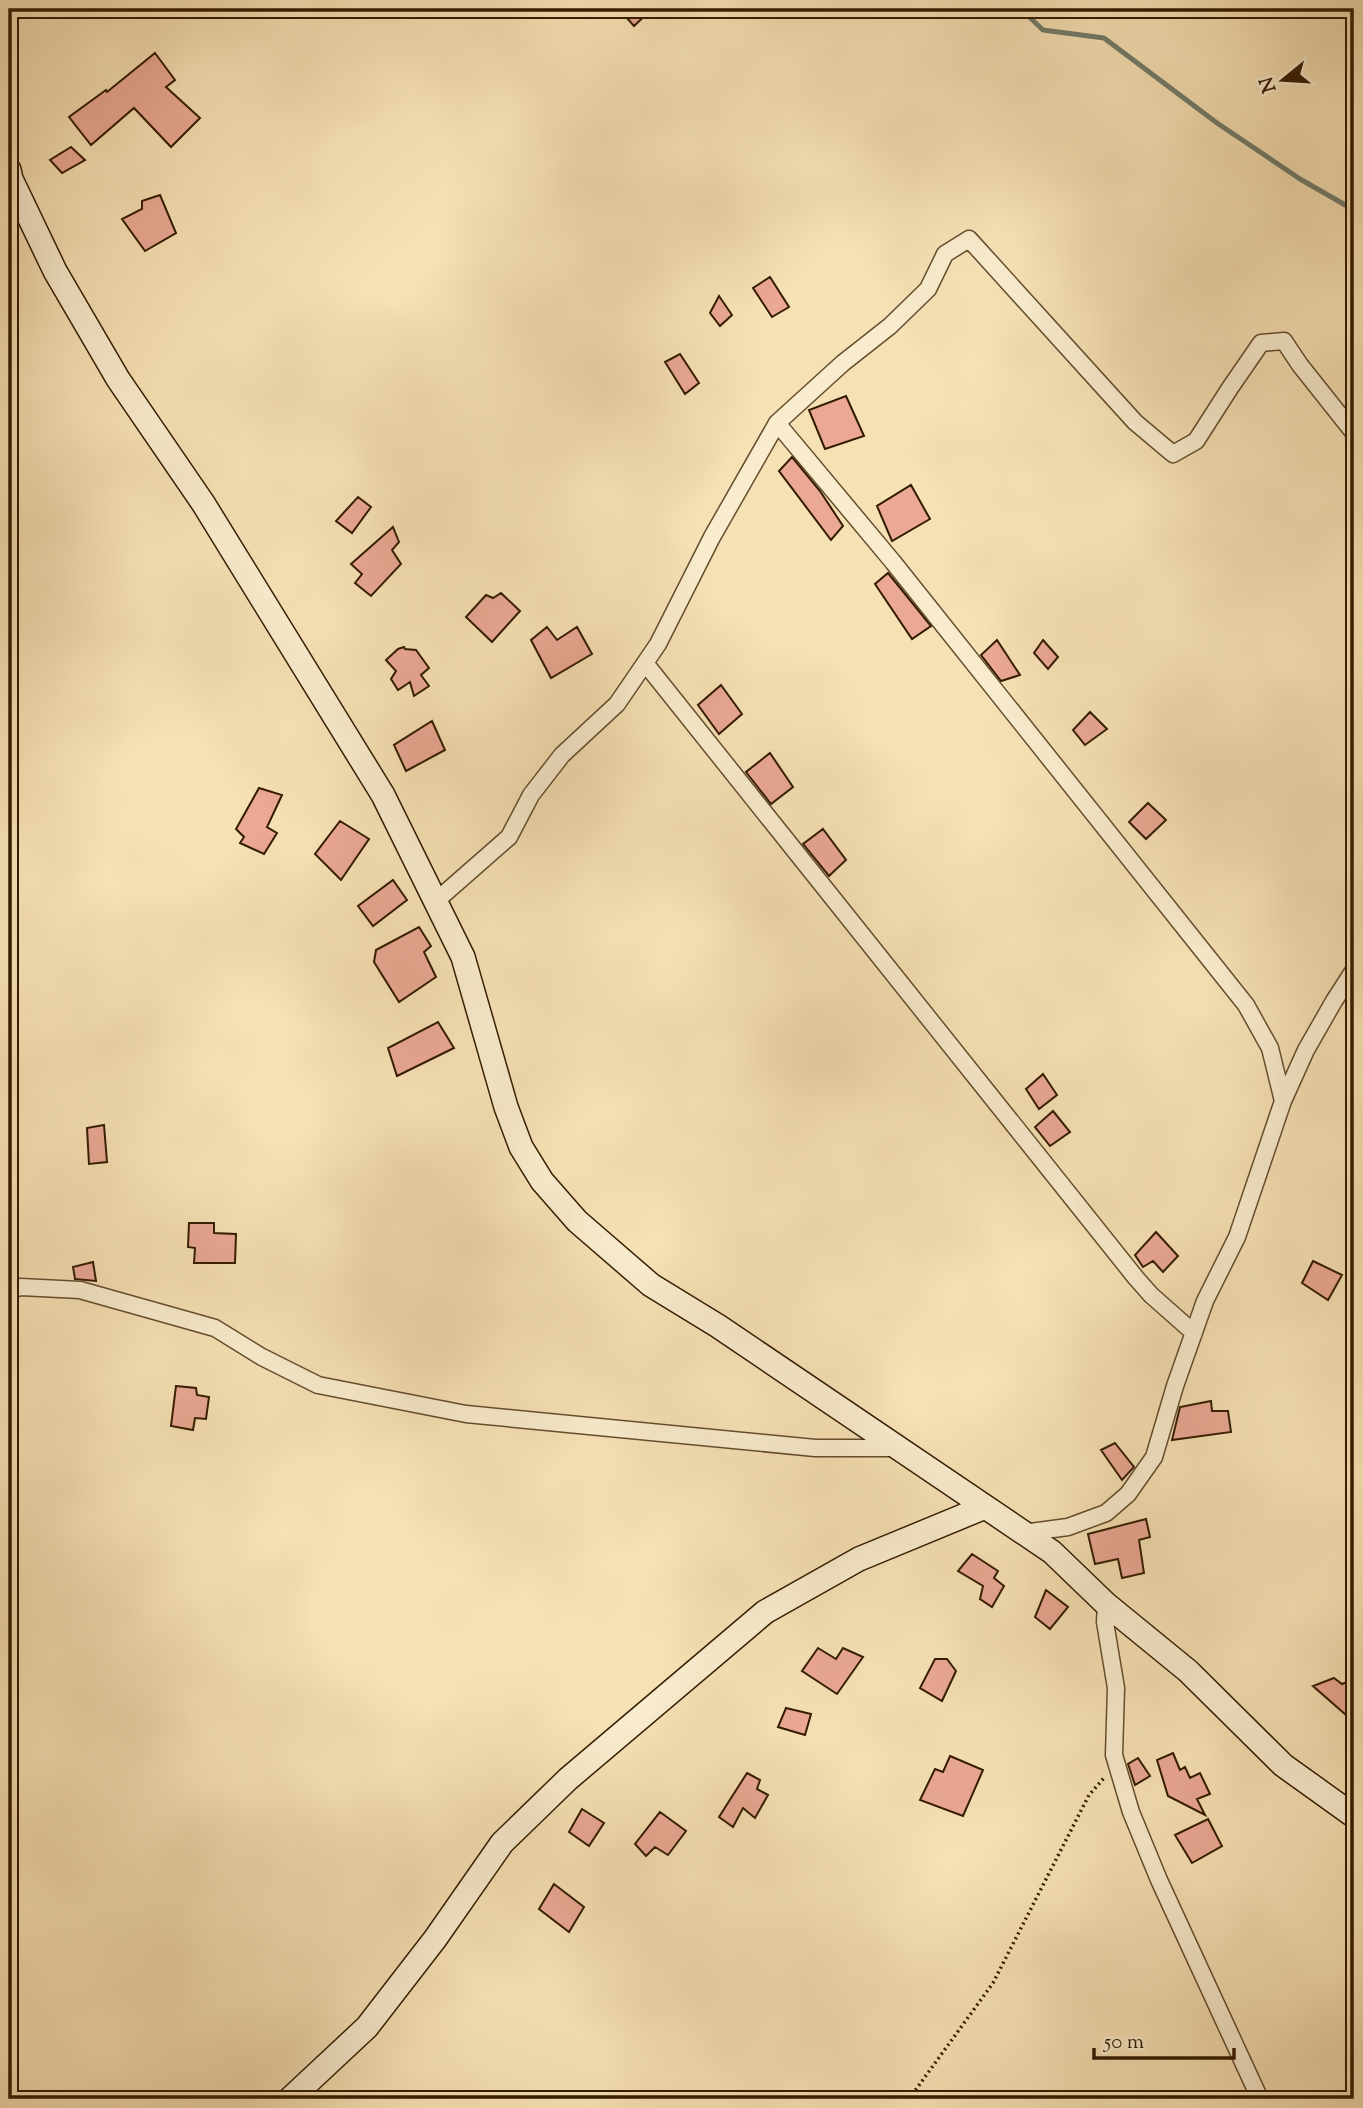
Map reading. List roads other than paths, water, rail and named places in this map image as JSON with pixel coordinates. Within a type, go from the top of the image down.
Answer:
[{"type":"main road","points":[[9,170],[11,180],[62,283],[118,379],[203,503],[383,795],[464,957],[502,1095],[520,1147],[542,1181],[577,1221],[651,1285],[718,1326],[1052,1552],[1106,1604],[1188,1671],[1283,1765],[1354,1816]]},
{"type":"main road","points":[[290,2099],[367,2027],[435,1939],[502,1843],[568,1779],[765,1612],[859,1559],[985,1507]]},
{"type":"street","points":[[436,901],[509,837],[531,795],[562,755],[617,704],[658,644],[712,537],[777,423],[843,363],[900,317],[928,289],[945,254],[969,239],[1135,422],[1173,454],[1196,441],[1261,343],[1283,341],[1354,433]]},
{"type":"street","points":[[777,423],[936,615],[1246,1005],[1270,1048],[1283,1101]]},
{"type":"street","points":[[645,663],[1128,1268],[1151,1295],[1194,1333]]},
{"type":"street","points":[[1023,1533],[1068,1527],[1106,1513],[1128,1494],[1154,1457],[1175,1386],[1205,1301],[1237,1237],[1283,1101],[1306,1051],[1354,970]]},
{"type":"street","points":[[9,1290],[21,1287],[80,1290],[215,1328],[262,1357],[318,1385],[466,1414],[815,1448],[898,1448]]},
{"type":"street","points":[[1106,1604],[1105,1622],[1116,1688],[1114,1755],[1131,1812],[1159,1880],[1260,2099]]},
{"type":"waterway","points":[[1021,9],[1043,30],[1104,38],[1217,123],[1300,179],[1354,210]]}]
